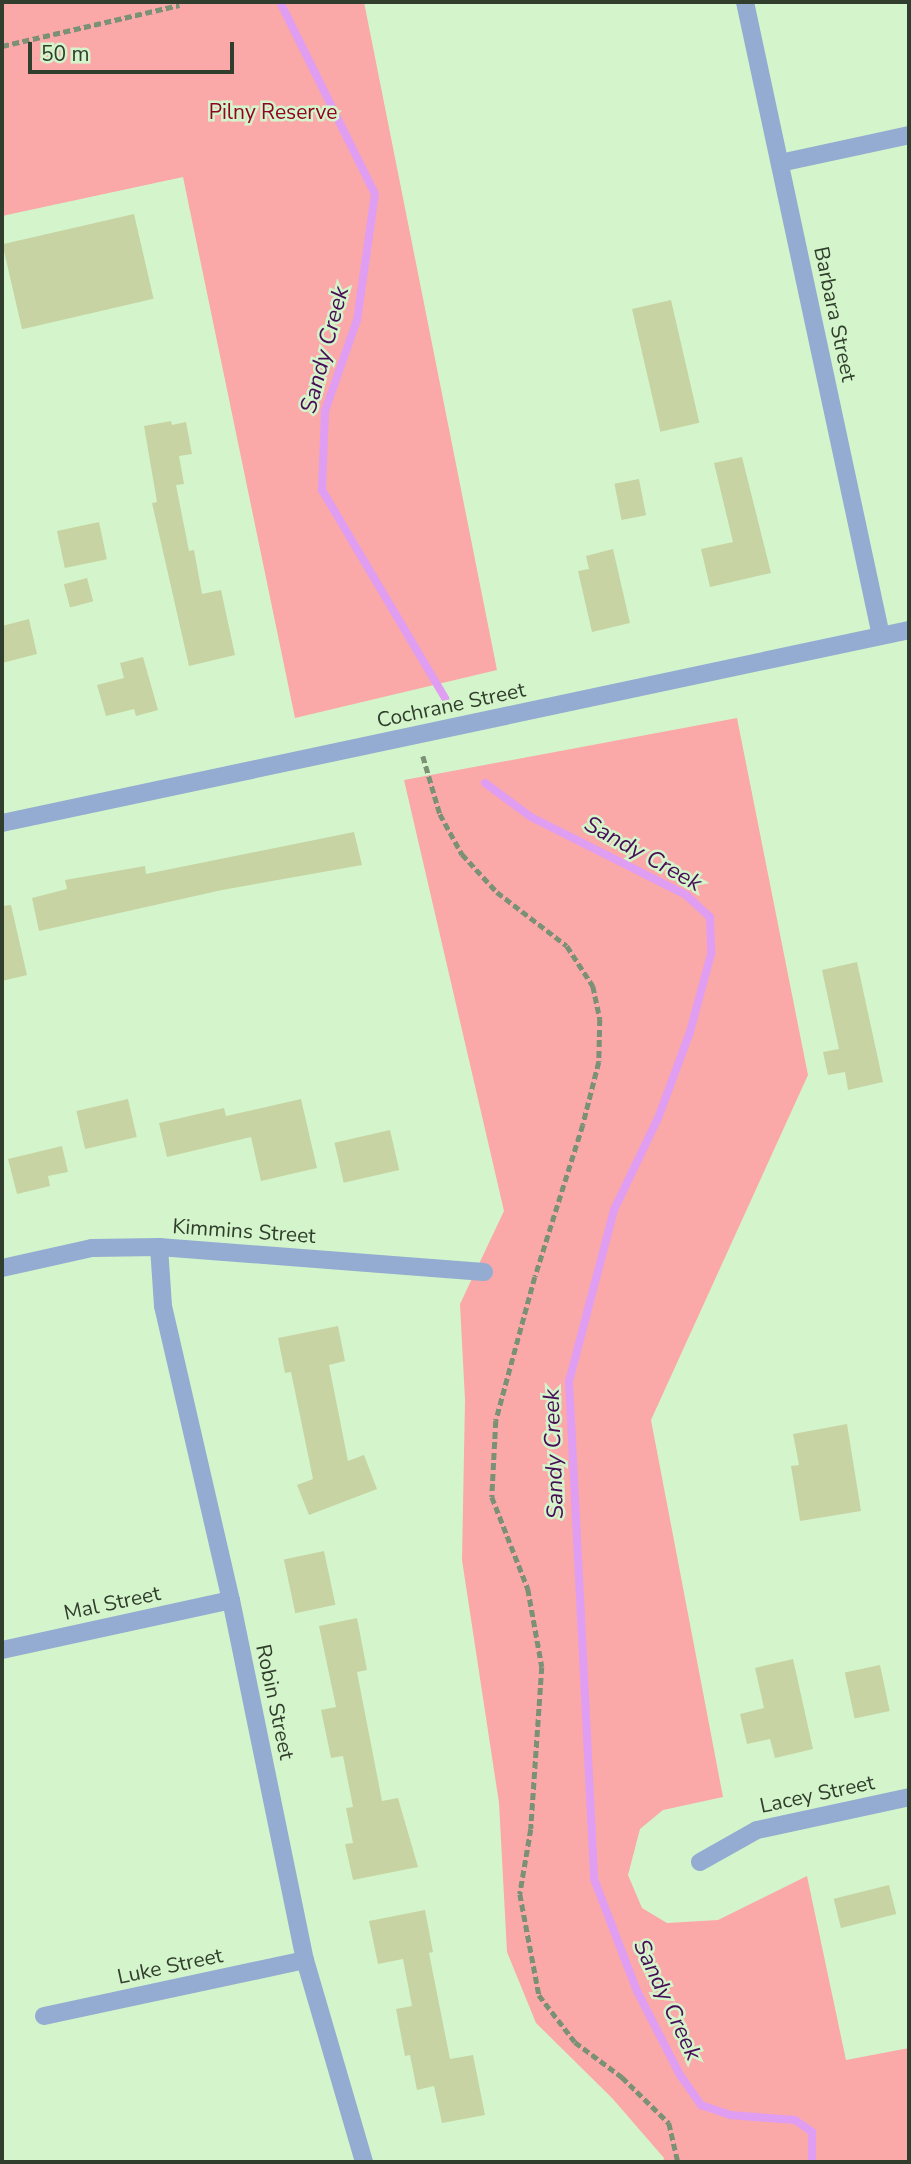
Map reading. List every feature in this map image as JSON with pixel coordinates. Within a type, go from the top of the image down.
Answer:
[{"type":"street","name":"Barbara Street","points":[[745,2],[881,636]]},
{"type":"street","points":[[780,163],[909,135]]},
{"type":"street","name":"Cochrane Street","points":[[2,823],[909,629]]},
{"type":"street","name":"Kimmins Street","points":[[2,1268],[92,1248],[159,1247],[484,1272]]},
{"type":"street","name":"Robin Street","points":[[159,1247],[163,1306],[231,1600],[305,1960],[364,2162]]},
{"type":"street","name":"Mal Street","points":[[2,1650],[231,1600]]},
{"type":"street","name":"Lacey Street","points":[[700,1862],[757,1830],[909,1797]]},
{"type":"street","name":"Luke Street","points":[[44,2016],[305,1960]]},
{"type":"path","points":[[2,46],[179,5]]},
{"type":"path","points":[[416,735],[440,814],[462,854],[497,892],[568,946],[593,986],[600,1019],[599,1062],[583,1125],[538,1264],[496,1422],[492,1497],[528,1589],[541,1667],[531,1829],[520,1894],[539,1995],[575,2042],[622,2077],[669,2123],[678,2162]]},
{"type":"green space","name":"Pilny Reserve","points":[[2,2],[364,2],[497,670],[295,718],[183,177],[2,216]]},
{"type":"green space","points":[[737,718],[808,1075],[651,1420],[723,1797],[663,1810],[640,1829],[628,1875],[642,1908],[667,1923],[718,1920],[807,1876],[846,2060],[909,2048],[909,2162],[663,2162],[664,2158],[612,2098],[536,2023],[507,1952],[499,1803],[462,1560],[465,1400],[460,1304],[504,1211],[404,780]]},
{"type":"building","points":[[134,214],[154,299],[22,329],[2,244]]},
{"type":"building","points":[[671,300],[699,423],[660,432],[632,309]]},
{"type":"building","points":[[171,421],[172,425],[186,422],[192,454],[179,456],[184,484],[176,485],[189,551],[194,550],[202,594],[221,590],[235,655],[189,666],[152,503],[157,502],[144,426]]},
{"type":"building","points":[[742,457],[771,573],[710,587],[701,549],[733,542],[714,463]]},
{"type":"building","points":[[639,479],[646,515],[622,520],[614,484]]},
{"type":"building","points":[[99,522],[107,559],[65,568],[57,531]]},
{"type":"building","points":[[613,549],[630,623],[592,632],[578,571],[589,569],[586,556]]},
{"type":"building","points":[[87,578],[93,601],[70,607],[64,584]]},
{"type":"building","points":[[29,619],[37,654],[2,663],[2,626]]},
{"type":"building","points":[[143,657],[158,710],[136,716],[134,709],[106,716],[97,685],[124,678],[120,663]]},
{"type":"building","points":[[354,832],[362,865],[222,890],[39,931],[32,898],[67,889],[65,880],[145,866],[146,874]]},
{"type":"building","points":[[11,905],[27,975],[2,981],[2,906]]},
{"type":"building","points":[[857,962],[883,1082],[848,1090],[845,1072],[828,1075],[823,1052],[839,1049],[822,970]]},
{"type":"building","points":[[128,1099],[137,1137],[85,1149],[76,1111]]},
{"type":"building","points":[[301,1099],[317,1168],[261,1181],[251,1137],[167,1157],[159,1123],[224,1108],[226,1116]]},
{"type":"building","points":[[390,1130],[399,1170],[344,1183],[334,1143]]},
{"type":"building","points":[[62,1146],[68,1172],[48,1176],[50,1186],[17,1194],[8,1159]]},
{"type":"building","points":[[338,1326],[345,1361],[329,1365],[348,1461],[364,1455],[377,1489],[309,1515],[297,1485],[313,1479],[291,1372],[285,1373],[278,1338]]},
{"type":"building","points":[[847,1424],[861,1511],[800,1521],[791,1466],[799,1465],[793,1434]]},
{"type":"building","points":[[324,1551],[335,1605],[295,1613],[284,1560]]},
{"type":"building","points":[[357,1618],[367,1670],[357,1672],[382,1801],[398,1798],[418,1867],[353,1880],[345,1844],[353,1843],[346,1808],[353,1807],[343,1756],[331,1758],[321,1710],[336,1707],[319,1626]]},
{"type":"building","points":[[793,1659],[813,1749],[775,1758],[770,1739],[747,1744],[740,1714],[764,1708],[755,1668]]},
{"type":"building","points":[[880,1665],[890,1711],[855,1718],[845,1672]]},
{"type":"building","points":[[889,1885],[896,1914],[841,1928],[834,1899]]},
{"type":"building","points":[[425,1910],[433,1952],[429,1953],[450,2059],[473,2055],[485,2115],[442,2123],[434,2086],[417,2090],[410,2055],[405,2056],[396,2009],[412,2006],[403,1959],[378,1964],[369,1921]]},
{"type":"waterway","name":"Sandy Creek","points":[[280,2],[375,194],[357,320],[325,411],[322,490],[445,698]]},
{"type":"waterway","name":"Sandy Creek","points":[[485,783],[531,817],[686,895],[710,917],[711,954],[690,1032],[659,1116],[614,1210],[569,1381],[594,1879],[637,1991],[680,2075],[701,2105],[730,2115],[795,2120],[812,2132],[812,2162]]}]
